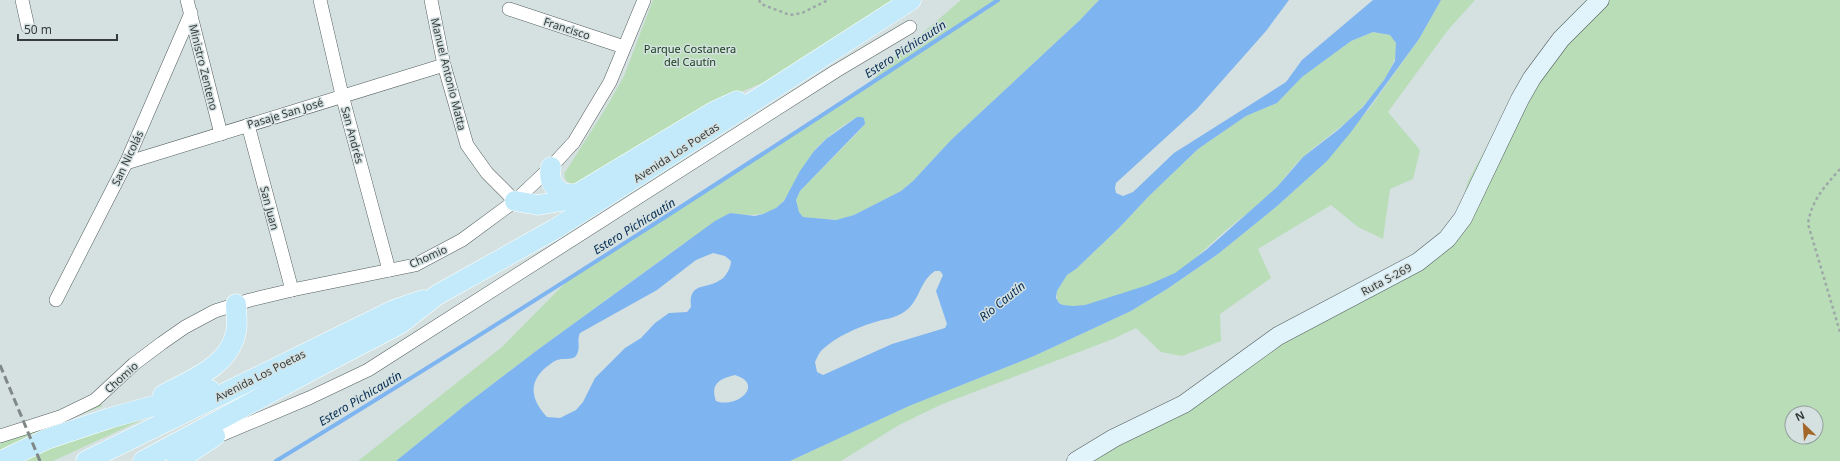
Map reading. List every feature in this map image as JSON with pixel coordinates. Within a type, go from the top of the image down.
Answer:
[{"type":"main road","name":"Avenida Los Poetas","points":[[86,461],[394,310],[436,295],[555,229],[778,87],[911,0]]},
{"type":"main road","name":"Ruta S-269","points":[[1076,461],[1114,438],[1184,404],[1278,336],[1418,262],[1437,249],[1456,229],[1463,218],[1520,99],[1532,78],[1561,38],[1600,0]]},
{"type":"main road","points":[[515,201],[527,204],[548,204],[566,200],[715,111],[745,97],[778,87]]},
{"type":"main road","points":[[551,167],[551,179],[556,189],[567,195],[579,193]]},
{"type":"main road","name":"Avenida Los Poetas","points":[[143,461],[400,324],[436,295]]},
{"type":"main road","points":[[1,461],[47,440],[150,402],[204,372],[221,360],[228,352],[235,338],[237,330],[236,304]]},
{"type":"main road","points":[[177,461],[329,361]]},
{"type":"main road","points":[[110,418],[216,388],[265,372]]},
{"type":"street","points":[[22,0],[28,27]]},
{"type":"street","name":"Ministro Zenteno","points":[[187,0],[221,134]]},
{"type":"street","name":"San Andrés","points":[[320,0],[342,96],[389,270]]},
{"type":"street","name":"Manuel Antonio Matta","points":[[431,0],[444,65],[468,145],[486,173],[515,201]]},
{"type":"street","name":"Chomio","points":[[0,436],[60,417],[95,400],[134,364],[185,327],[215,311],[236,304],[292,290],[415,264],[438,254],[462,240],[515,201],[551,167],[574,142],[610,82],[644,0]]},
{"type":"street","name":"Francisco","points":[[509,9],[624,47]]},
{"type":"street","name":"San Nicolás","points":[[56,300],[126,163],[191,13]]},
{"type":"street","points":[[209,440],[309,398],[368,370],[836,71],[910,27]]},
{"type":"street","name":"Pasaje San José","points":[[126,163],[444,65]]},
{"type":"street","name":"San Juan","points":[[248,125],[292,290]]},
{"type":"path","points":[[760,0],[762,4],[790,15],[802,13],[828,0]]},
{"type":"path","points":[[1840,169],[1820,192],[1810,212],[1808,224],[1840,332]]},
{"type":"green space","name":"Parque Costanera del Cautín","points":[[653,0],[898,0],[775,78],[703,107],[635,147],[593,176],[574,185],[566,181],[564,174],[606,108],[624,76]]},
{"type":"green space","points":[[961,0],[1099,0],[1080,20],[951,140],[913,181],[901,191],[854,215],[836,220],[803,217],[799,212],[796,200],[800,191],[861,129],[857,117],[834,132],[818,146],[804,165],[791,190],[776,208],[765,213],[750,215],[730,213],[680,246],[536,351],[464,406],[396,461],[358,461],[502,347],[569,279],[667,217],[867,86],[889,62]]},
{"type":"green space","points":[[1441,0],[1475,0],[1448,30],[1388,112],[1420,150],[1413,179],[1390,189],[1383,239],[1358,227],[1331,205],[1258,249],[1271,278],[1220,314],[1221,341],[1182,356],[1161,352],[1136,328],[1113,339],[940,405],[899,425],[841,461],[790,461],[909,406],[1034,356],[1131,311],[1167,289],[1218,254],[1276,207],[1306,180],[1369,109],[1419,39]]},
{"type":"green space","points":[[1595,0],[1840,0],[1840,461],[1090,461],[1111,448],[1188,411],[1287,341],[1456,229],[1468,181],[1507,110]]},
{"type":"green space","points":[[1373,32],[1390,35],[1396,43],[1396,53],[1385,78],[1359,111],[1299,160],[1277,187],[1258,205],[1183,268],[1168,278],[1149,286],[1089,304],[1071,307],[1061,304],[1057,300],[1057,291],[1067,275],[1076,269],[1120,227],[1148,197],[1198,149],[1246,116],[1277,103],[1302,77],[1351,41]]},
{"type":"green space","points":[[95,400],[103,406],[54,425],[0,453],[0,436]]},
{"type":"green space","points":[[172,406],[53,461],[13,461]]},
{"type":"water","name":"Río Cautín","points":[[1099,0],[1289,0],[1266,31],[1197,109],[1116,183],[1116,193],[1123,196],[1133,192],[1174,153],[1286,82],[1302,60],[1373,0],[1441,0],[1419,39],[1351,132],[1327,161],[1276,207],[1218,254],[1167,289],[1131,311],[1034,356],[909,406],[790,461],[396,461],[464,406],[536,351],[715,221],[730,213],[755,216],[776,208],[784,201],[800,171],[814,151],[826,139],[857,117],[864,118],[865,124],[800,191],[796,200],[799,212],[803,217],[836,220],[854,215],[901,191],[913,181],[951,140],[1080,20]],"holes":[[[1373,32],[1390,35],[1396,43],[1395,61],[1384,80],[1363,107],[1338,130],[1303,157],[1277,187],[1206,250],[1175,273],[1148,285],[1085,305],[1073,306],[1059,303],[1056,298],[1057,291],[1067,275],[1076,269],[1120,227],[1148,197],[1198,149],[1246,116],[1277,103],[1302,77],[1351,41]],[[713,253],[725,256],[731,261],[731,263],[727,273],[722,279],[695,290],[692,293],[691,307],[687,312],[669,313],[655,323],[641,338],[625,348],[595,378],[583,402],[576,410],[560,418],[547,417],[538,405],[534,393],[535,381],[544,369],[557,360],[575,357],[579,348],[580,333],[657,290],[696,260]],[[935,271],[940,271],[943,275],[936,291],[947,324],[945,328],[892,344],[823,375],[817,372],[815,362],[819,353],[823,349],[853,330],[904,312],[913,303],[930,275]],[[735,375],[744,379],[748,384],[748,389],[739,399],[732,402],[724,403],[716,401],[714,395],[715,386],[724,378]]]},
{"type":"waterway","name":"Estero Pichicautín","points":[[276,461],[549,291],[729,176],[998,0]]},
{"type":"railway","points":[[0,365],[40,461]]}]
